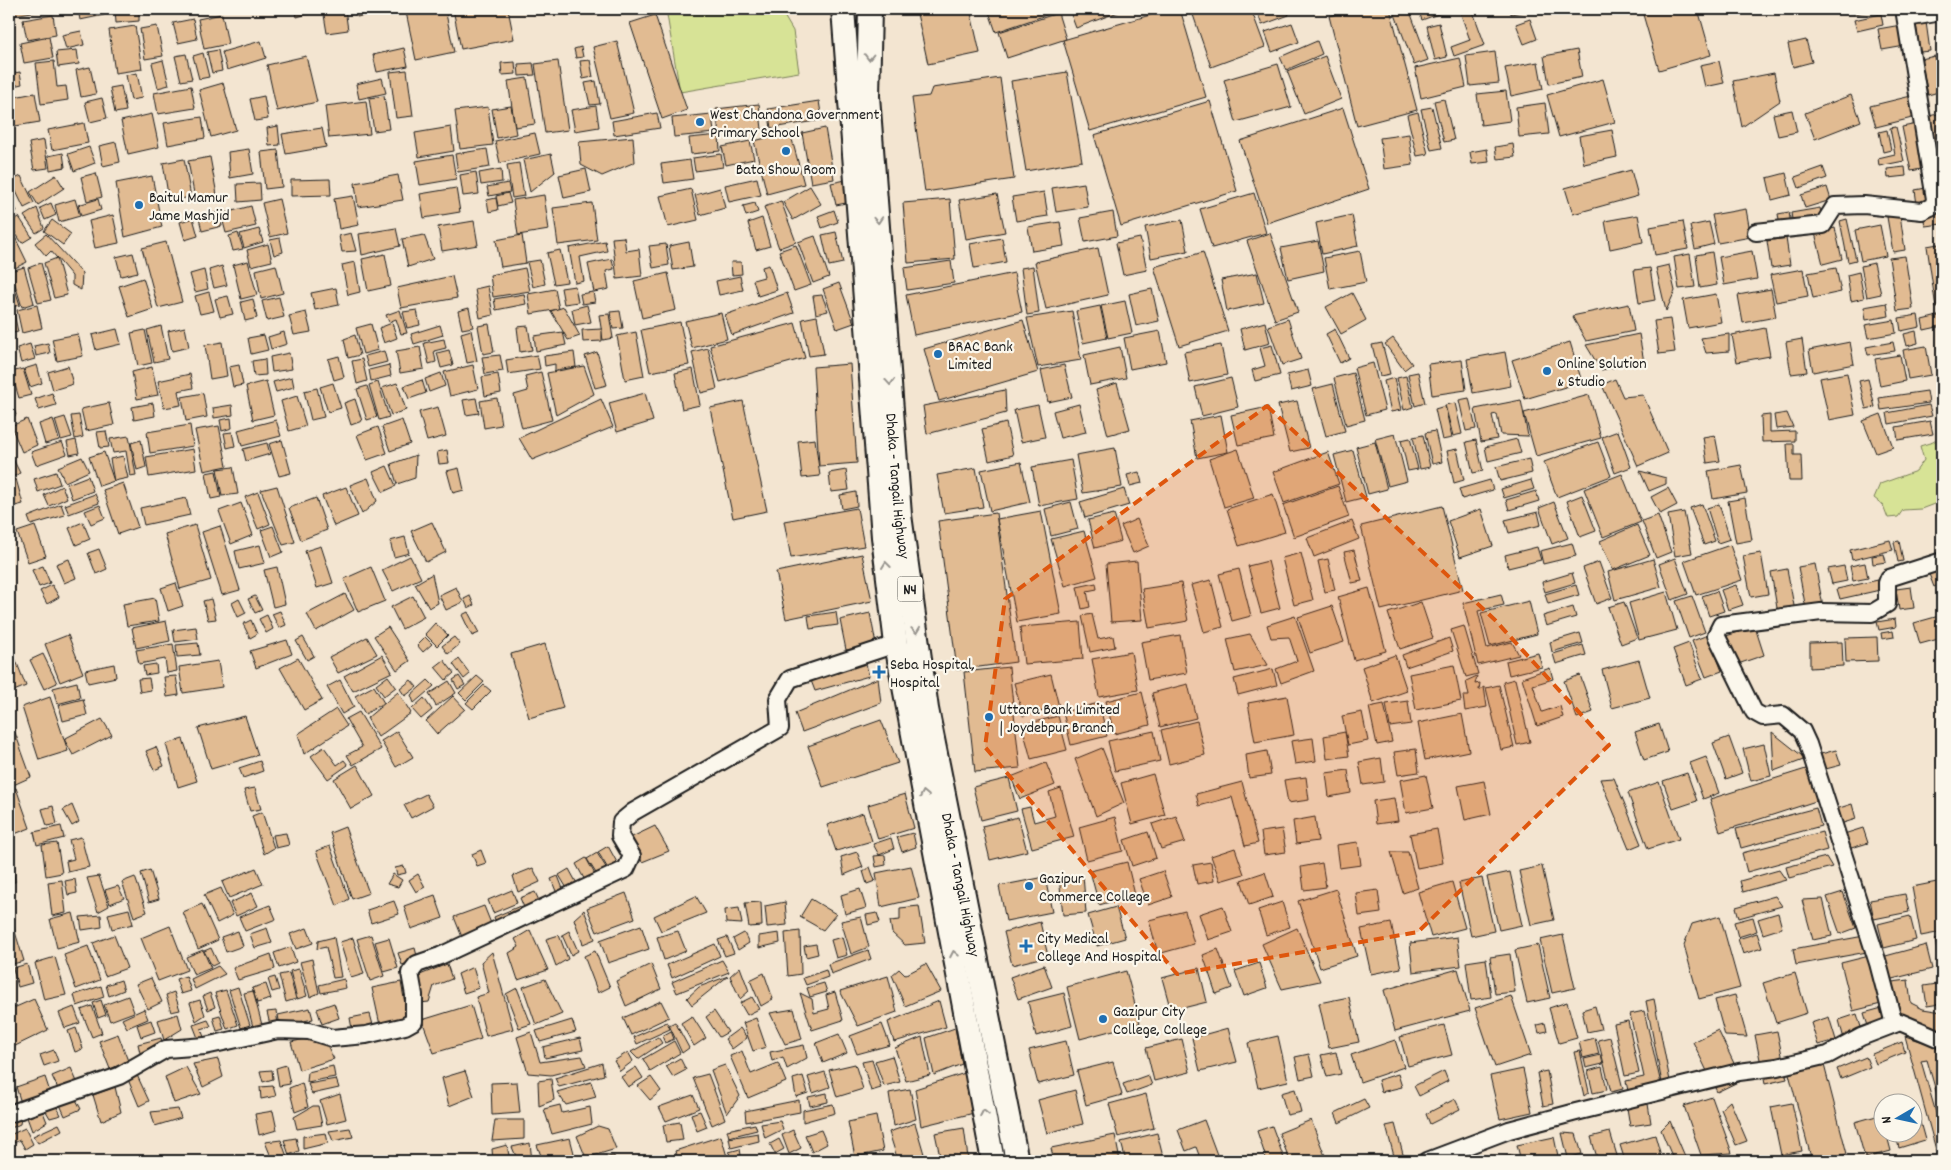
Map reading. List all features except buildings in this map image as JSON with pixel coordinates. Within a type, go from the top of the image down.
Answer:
[{"type":"highway","points":[[830,9],[845,41]]},
{"type":"highway","name":"Dhaka - Tangail Highway","points":[[843,9],[883,537],[896,644],[993,1161]]},
{"type":"highway","name":"Dhaka - Tangail Highway","points":[[870,9],[868,96],[900,515],[927,709],[1017,1161]]},
{"type":"street","points":[[1756,232],[1823,225],[1835,206],[1864,205],[1922,212],[1932,206],[1935,199],[1905,14],[1942,12]]},
{"type":"street","points":[[1894,1024],[1878,963],[1808,744],[1802,731],[1783,715],[1763,718],[1754,712],[1716,635],[1721,625],[1821,612],[1872,613],[1887,604],[1887,583],[1889,578],[1942,561]]},
{"type":"street","points":[[9,1114],[119,1076],[166,1049],[205,1046],[278,1030],[309,1031],[332,1038],[366,1035],[405,1026],[414,1021],[414,995],[410,973],[417,964],[449,952],[626,869],[632,856],[620,836],[621,822],[633,812],[780,728],[778,699],[790,679],[896,644]]},
{"type":"street","points":[[1427,1161],[1509,1130],[1576,1112],[1739,1072],[1777,1067],[1828,1055],[1861,1037],[1900,1022],[1942,1040]]},
{"type":"highlighted area","points":[[1267,406],[1495,620],[1609,745],[1418,932],[1177,974],[985,747],[1005,599]]},
{"type":"green space","points":[[666,9],[780,9],[793,31],[799,72],[680,92]]},
{"type":"green space","points":[[1942,436],[1942,501],[1921,509],[1903,510],[1898,517],[1888,518],[1883,505],[1874,498],[1880,484],[1916,471],[1924,460],[1920,446],[1933,442]]},
{"type":"place","name":"West Chandona Government Primary School","points":[[700,122]]},
{"type":"place","name":"Bata Show Room","points":[[786,151]]},
{"type":"place","name":"Baitul Mamur Jame Mashjid","points":[[139,205]]},
{"type":"place","name":"BRAC Bank Limited","points":[[938,354]]},
{"type":"place","name":"Online Solution & Studio","points":[[1547,371]]},
{"type":"place","name":"Seba Hospital, Hospital","points":[[879,672]]},
{"type":"place","name":"Uttara Bank Limited | Joydebpur Branch","points":[[989,717]]},
{"type":"place","name":"Gazipur Commerce College","points":[[1029,886]]},
{"type":"place","name":"City Medical College And Hospital","points":[[1026,946]]},
{"type":"place","name":"Gazipur City College, College","points":[[1103,1019]]}]
